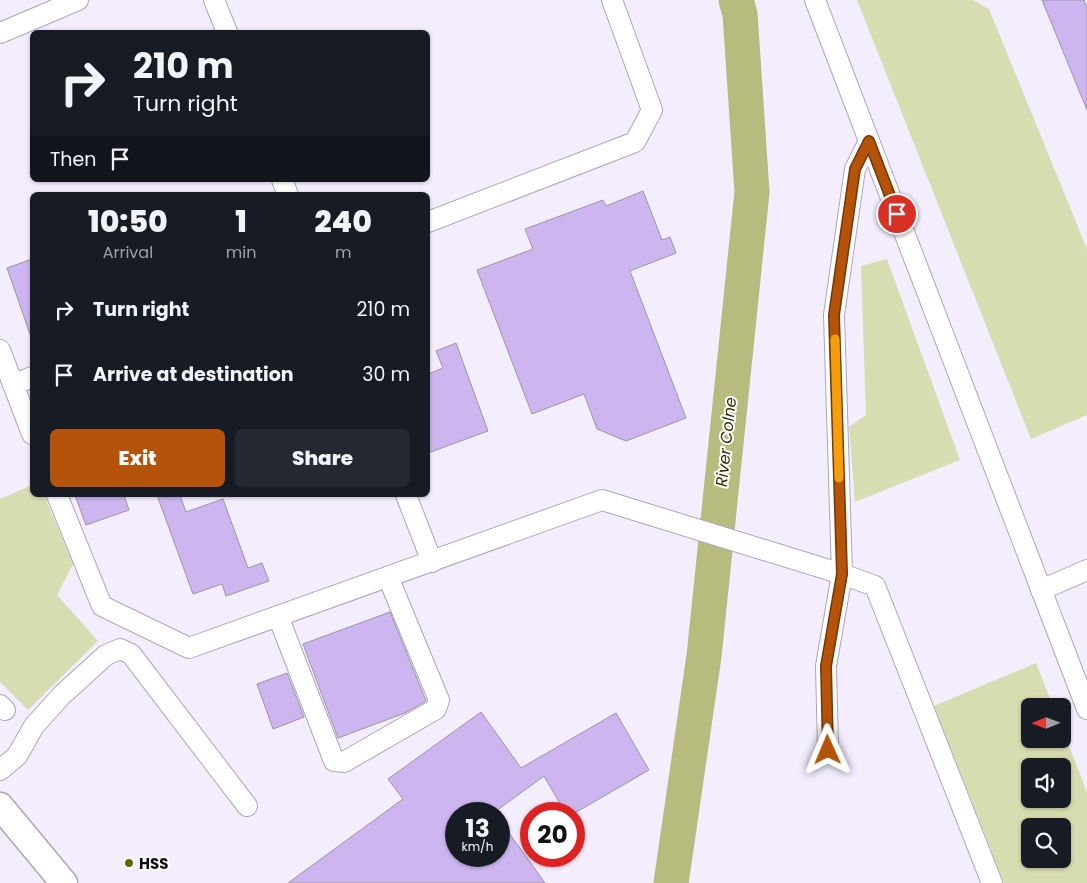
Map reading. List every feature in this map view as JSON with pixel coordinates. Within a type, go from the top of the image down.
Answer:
[{"type":"main road","points":[[0,806],[64,883]]},
{"type":"lane","points":[[0,33],[78,0]]},
{"type":"lane","points":[[214,0],[226,30]]},
{"type":"lane","points":[[430,221],[635,142],[652,110],[612,0]]},
{"type":"lane","points":[[815,0],[1087,709]]},
{"type":"lane","points":[[828,750],[826,666],[842,574],[834,315],[855,169],[869,141]]},
{"type":"lane","points":[[0,350],[30,429]]},
{"type":"lane","points":[[13,385],[30,378]]},
{"type":"lane","points":[[58,497],[102,606],[189,648],[602,500],[842,574],[875,586],[992,883]]},
{"type":"lane","points":[[407,497],[432,562]]},
{"type":"lane","points":[[1041,590],[1087,570]]},
{"type":"lane","points":[[278,616],[334,761],[344,762],[436,709],[439,705],[439,700],[388,577]]},
{"type":"lane","points":[[0,770],[17,756],[34,726],[62,695],[106,655],[120,649],[131,654],[247,806]]},
{"type":"green space","points":[[857,0],[973,0],[989,9],[1087,249],[1087,415],[1031,439]]},
{"type":"green space","points":[[887,259],[960,460],[855,502],[849,427],[866,415],[861,266]]},
{"type":"green space","points":[[30,486],[30,497],[45,497],[73,564],[57,595],[98,641],[28,710],[0,682],[0,499]]},
{"type":"green space","points":[[1036,663],[1050,698],[1021,698],[1021,748],[1070,748],[1087,792],[1087,883],[1004,883],[934,706]]},
{"type":"building","points":[[1042,0],[1084,0],[1087,8],[1087,110]]},
{"type":"building","points":[[643,191],[662,240],[670,237],[676,253],[630,271],[686,418],[626,441],[597,429],[584,394],[532,414],[477,270],[533,249],[525,229],[603,200],[606,206]]},
{"type":"building","points":[[30,260],[30,334],[7,268]]},
{"type":"building","points":[[456,343],[488,431],[430,452],[430,373],[443,368],[436,351]]},
{"type":"building","points":[[76,497],[125,497],[129,510],[86,525]]},
{"type":"building","points":[[158,497],[181,497],[186,512],[223,499],[248,568],[262,563],[269,581],[226,596],[222,584],[193,594]]},
{"type":"building","points":[[390,612],[426,701],[405,713],[338,738],[303,644]]},
{"type":"building","points":[[287,673],[304,717],[273,729],[257,684]]},
{"type":"building","points":[[481,712],[521,768],[616,713],[649,770],[585,807],[585,802],[559,802],[544,776],[508,802],[445,802],[445,867],[510,867],[510,834],[520,848],[520,867],[534,867],[545,883],[288,883],[403,799],[388,779]]},
{"type":"waterway","name":"River Colne","points":[[671,883],[704,656],[752,192],[740,14],[736,0]]},
{"type":"slow traffic","points":[[835,339],[839,478]]},
{"type":"place","name":"HSS","points":[[129,863]]},
{"type":"route","points":[[828,750],[826,666],[842,574],[834,315],[855,169],[869,141],[897,214]]}]
